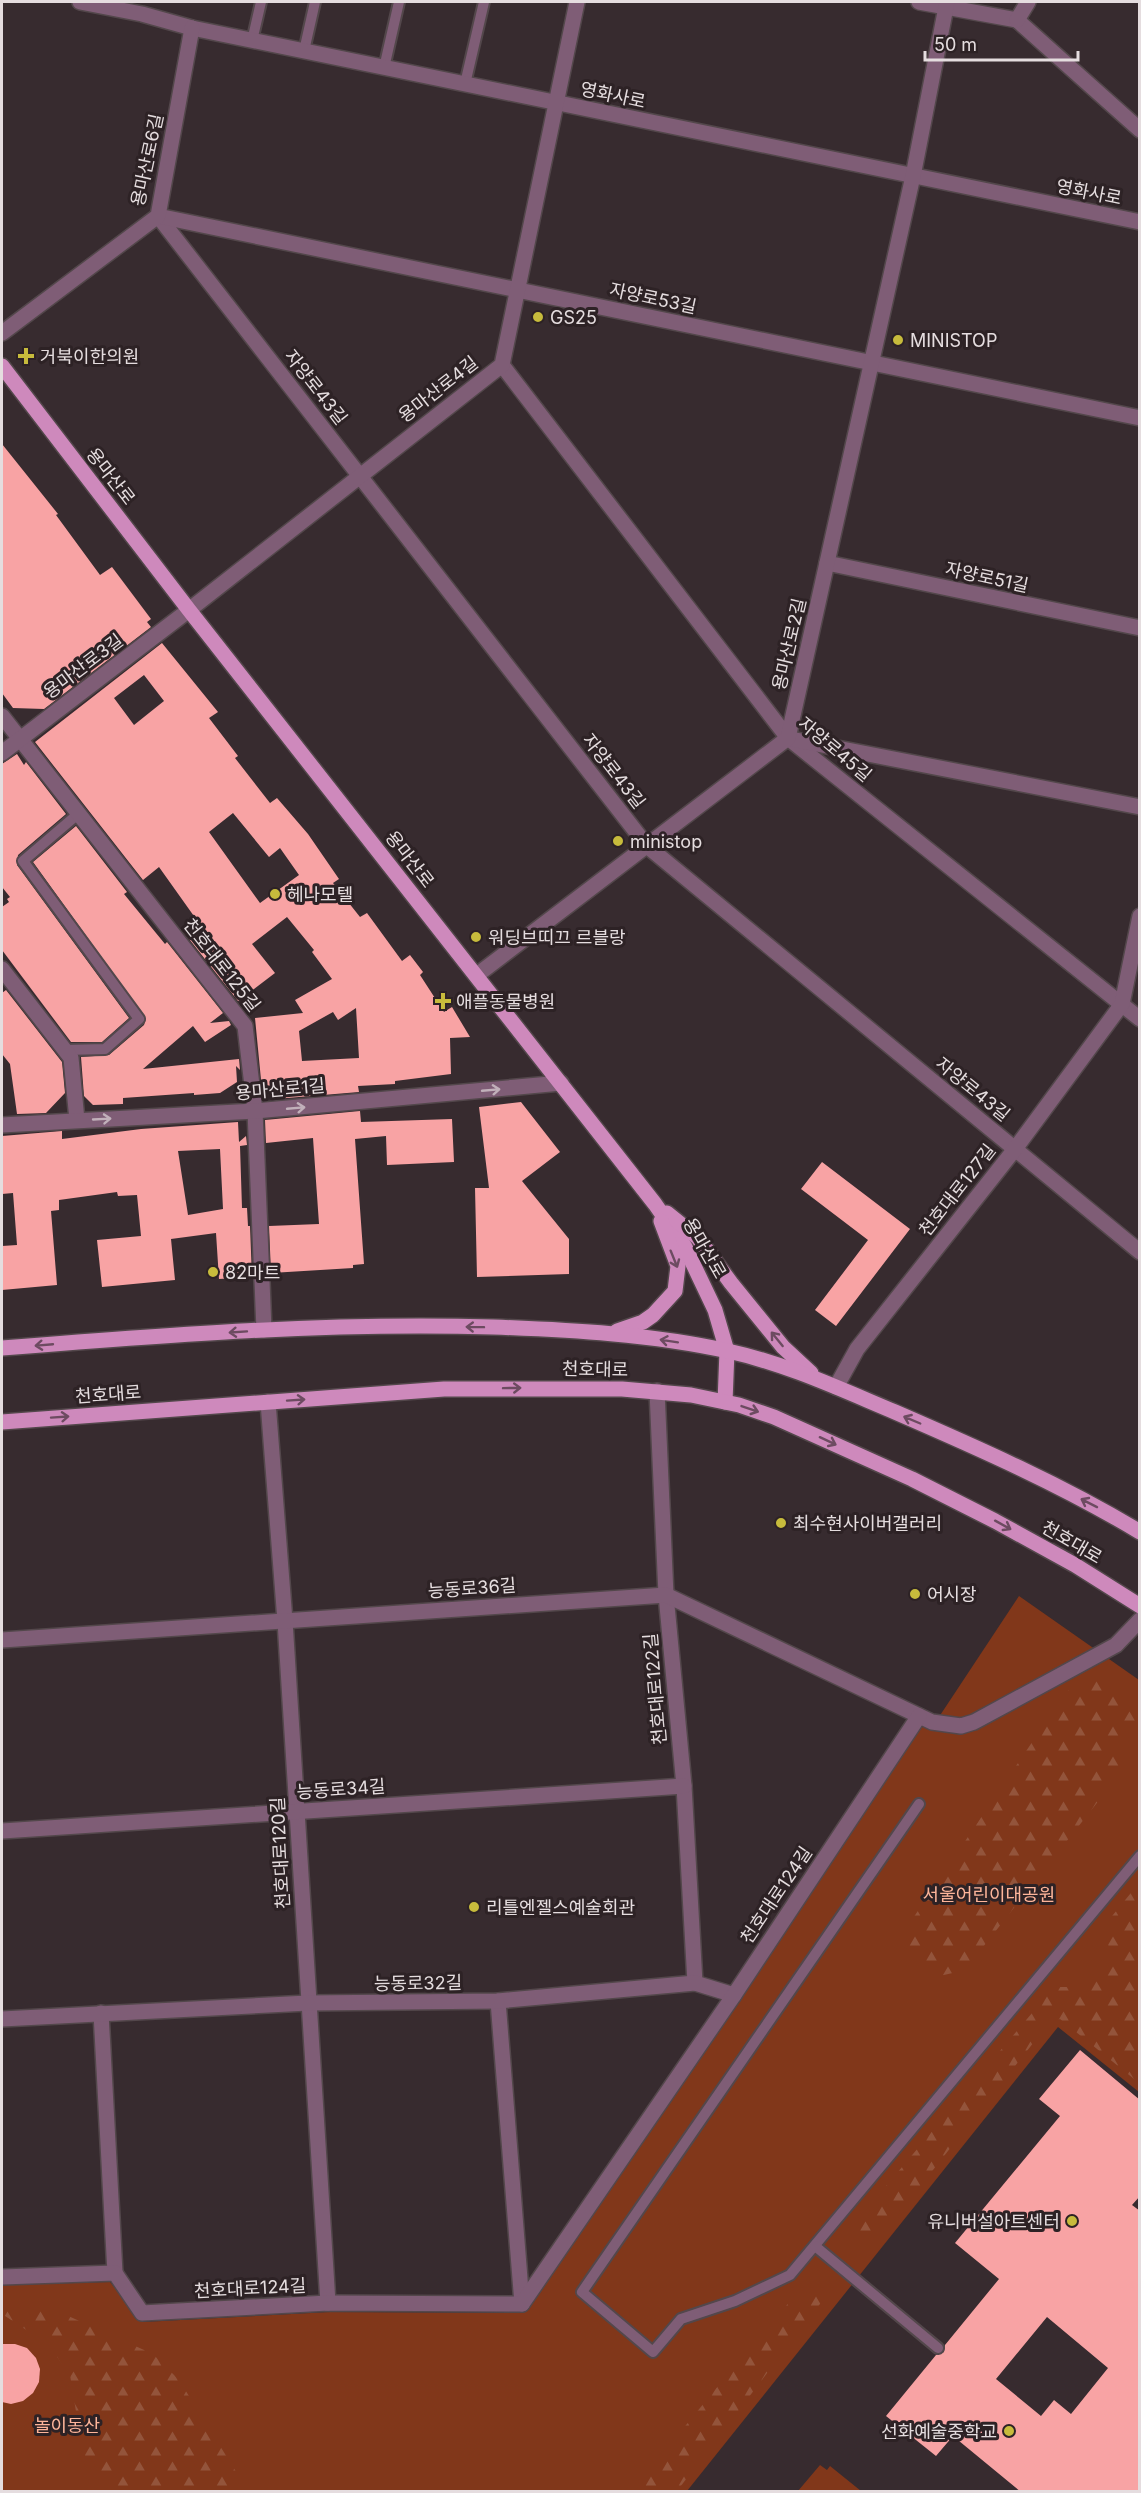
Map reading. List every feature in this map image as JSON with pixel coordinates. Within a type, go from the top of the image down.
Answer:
[{"type":"main road","name":"용마산로","points":[[2,366],[189,610],[655,1204],[685,1247],[715,1310],[727,1351],[725,1402]]},
{"type":"main road","points":[[605,1333],[624,1330],[648,1319],[667,1303],[675,1291],[678,1266],[655,1204]]},
{"type":"main road","points":[[655,1204],[699,1238],[731,1283],[783,1347],[819,1380]]},
{"type":"main road","name":"천호대로","points":[[2,1348],[264,1330],[437,1326],[605,1333],[727,1351],[790,1368],[971,1445],[1088,1502],[1140,1532]]},
{"type":"main road","name":"천호대로","points":[[2,1422],[444,1389],[657,1391],[691,1395],[725,1402],[794,1426],[912,1479],[1075,1565],[1140,1605]]},
{"type":"street","name":"영화사로","points":[[80,2],[144,8],[192,28],[252,41],[1140,222]]},
{"type":"street","name":"용마산로4길","points":[[189,610],[502,364],[577,2]]},
{"type":"street","points":[[919,2],[947,4],[1017,20],[1140,130]]},
{"type":"street","points":[[1017,20],[1028,2]]},
{"type":"street","name":"용마산로2길","points":[[788,738],[913,176],[947,4]]},
{"type":"street","name":"용마산로6길","points":[[2,333],[158,216],[192,28]]},
{"type":"street","name":"자양로53길","points":[[158,216],[1140,418]]},
{"type":"street","name":"자양로43길","points":[[158,216],[647,846],[1140,1252]]},
{"type":"street","name":"자양로45길","points":[[502,364],[788,738],[1140,1019]]},
{"type":"street","name":"자양로51길","points":[[827,563],[1140,628]]},
{"type":"street","name":"용마산로3길","points":[[2,753],[189,610]]},
{"type":"street","name":"천호대로125길","points":[[2,716],[245,1026],[255,1112],[264,1330]]},
{"type":"street","points":[[477,975],[788,738],[1140,807]]},
{"type":"street","name":"천호대로127길","points":[[836,1387],[857,1349],[1015,1149],[1122,1004],[1140,916]]},
{"type":"street","points":[[2,969],[71,1058],[77,1120]]},
{"type":"street","name":"용마산로1길","points":[[2,1125],[255,1112],[561,1083]]},
{"type":"street","name":"천호대로122길","points":[[657,1391],[666,1595],[684,1786],[695,1983]]},
{"type":"street","name":"천호대로120길","points":[[268,1402],[285,1621],[328,2303]]},
{"type":"street","name":"능동로36길","points":[[2,1640],[666,1595],[919,1716]]},
{"type":"street","points":[[919,1716],[946,1725],[961,1726],[974,1722],[1116,1645],[1140,1620]]},
{"type":"street","name":"천호대로124길","points":[[115,2273],[142,2313],[328,2303],[522,2304],[734,1995],[919,1716]]},
{"type":"street","name":"능동로34길","points":[[2,1831],[684,1786]]},
{"type":"street","name":"능동로32길","points":[[2,2019],[308,2003],[498,2001],[695,1983],[734,1995]]},
{"type":"street","points":[[498,2001],[522,2304]]},
{"type":"street","points":[[2,2277],[115,2273],[100,2013]]},
{"type":"lane","points":[[252,41],[261,2]]},
{"type":"lane","points":[[304,51],[315,2]]},
{"type":"lane","points":[[384,68],[399,2]]},
{"type":"lane","points":[[465,84],[484,2]]},
{"type":"lane","points":[[65,1050],[105,1049],[139,1019],[23,861],[78,814]]},
{"type":"lane","points":[[919,1804],[582,2292],[653,2352],[681,2319],[735,2301],[790,2275],[1140,1856]]},
{"type":"lane","points":[[815,2246],[938,2348]]},
{"type":"green space","name":"서울어린이대공원","points":[[1019,1596],[1139,1680],[1139,2092],[1058,2027],[687,2491],[2,2491],[2,2285],[110,2282],[143,2322],[330,2312],[523,2313],[736,2002],[921,1724],[931,1729]]},
{"type":"green space","points":[[1089,1678],[1116,1683],[1139,1711],[1132,1729],[1116,1754],[1123,1770],[968,1966],[957,1972],[935,1977],[914,1957],[903,1933],[1066,1692]]},
{"type":"green space","points":[[1139,1883],[1139,2083],[1060,2019],[1049,2023],[873,2246],[858,2245],[855,2230],[859,2218],[1054,1987],[1082,1987],[1110,1953],[1104,1926]]},
{"type":"green space","points":[[814,2289],[823,2300],[677,2491],[632,2491],[792,2299]]},
{"type":"green space","points":[[46,2306],[153,2354],[179,2380],[248,2491],[99,2491],[82,2448],[70,2375],[48,2344],[2,2314],[2,2307]]},
{"type":"green space","points":[[820,2465],[827,2470],[830,2466],[861,2491],[798,2491]]},
{"type":"building","points":[[2,444],[58,514],[56,515],[100,575],[112,567],[151,619],[147,622],[151,627],[44,709],[13,708],[2,693]]},
{"type":"building","points":[[162,643],[218,712],[209,718],[238,756],[235,758],[270,803],[277,798],[308,834],[339,879],[333,883],[360,917],[367,913],[402,961],[410,955],[423,972],[420,975],[444,1012],[452,1007],[470,1037],[450,1038],[451,1074],[395,1081],[395,1084],[358,1086],[359,1092],[275,1099],[274,1091],[262,1090],[255,1018],[303,1013],[295,1000],[332,979],[312,952],[314,950],[287,917],[252,944],[275,973],[238,1001],[182,930],[196,919],[159,867],[143,880],[35,742]],"holes":[[[144,675],[164,701],[134,725],[114,698]],[[233,813],[269,857],[280,848],[299,875],[260,903],[209,832]],[[356,1008],[359,1058],[302,1061],[299,1031],[333,1012],[338,1020]]]},
{"type":"building","points":[[17,754],[24,765],[26,762],[66,814],[18,855],[17,865],[129,1018],[102,1042],[71,1042],[2,950],[2,907],[9,902],[7,899],[10,897],[2,887],[2,764]]},
{"type":"building","points":[[76,826],[127,892],[124,894],[165,944],[167,942],[223,1013],[210,1023],[229,1021],[231,1025],[205,1042],[193,1026],[143,1069],[239,1059],[240,1070],[236,1066],[237,1082],[220,1093],[123,1098],[123,1104],[93,1105],[84,1096],[81,1057],[109,1055],[144,1025],[146,1019],[33,862]]},
{"type":"building","points":[[6,990],[62,1062],[65,1093],[46,1113],[17,1114],[10,1064],[2,1054],[2,993]]},
{"type":"building","points":[[521,1102],[560,1152],[522,1181],[569,1239],[569,1274],[477,1277],[475,1188],[489,1188],[479,1107]]},
{"type":"building","points":[[360,1111],[361,1122],[452,1119],[454,1162],[387,1165],[386,1136],[355,1139],[364,1264],[353,1265],[353,1268],[271,1273],[269,1226],[319,1224],[313,1138],[266,1143],[265,1120]]},
{"type":"building","points":[[238,1122],[239,1142],[246,1136],[247,1145],[240,1146],[242,1208],[247,1208],[248,1226],[250,1226],[252,1277],[219,1279],[216,1233],[171,1239],[175,1280],[102,1287],[97,1240],[141,1236],[137,1195],[118,1196],[117,1192],[59,1200],[59,1210],[51,1211],[57,1285],[2,1290],[2,1246],[17,1245],[13,1193],[2,1194],[2,1136],[62,1131],[62,1139],[141,1129]],"holes":[[[220,1149],[223,1209],[188,1215],[178,1151]]]},
{"type":"building","points":[[822,1162],[910,1229],[836,1326],[815,1310],[868,1240],[801,1189]]},
{"type":"building","points":[[1080,2050],[1140,2100],[1140,2196],[1132,2205],[1140,2211],[1140,2492],[1021,2492],[953,2436],[936,2456],[886,2416],[936,2355],[944,2352],[945,2345],[999,2279],[955,2243],[1060,2116],[1039,2099]],"holes":[[[1047,2317],[1108,2368],[1071,2414],[1054,2400],[1041,2416],[996,2379]]]},
{"type":"building","points":[[2,2344],[15,2344],[27,2348],[36,2358],[40,2369],[39,2382],[33,2393],[23,2401],[11,2404],[2,2402]]},
{"type":"place","name":"GS25","points":[[538,317]]},
{"type":"place","name":"MINISTOP","points":[[898,340]]},
{"type":"place","name":"거북이한의원","points":[[26,356]]},
{"type":"place","name":"ministop","points":[[618,841]]},
{"type":"place","name":"헤나모텔","points":[[275,894]]},
{"type":"place","name":"워딩브띠끄 르블랑","points":[[476,937]]},
{"type":"place","name":"애플동물병원","points":[[443,1001]]},
{"type":"place","name":"82마트","points":[[213,1272]]},
{"type":"place","name":"최수현사이버갤러리","points":[[781,1523]]},
{"type":"place","name":"어시장","points":[[915,1594]]},
{"type":"place","name":"리틀엔젤스예술회관","points":[[474,1907]]},
{"type":"place","name":"유니버설아트센터","points":[[1072,2221]]},
{"type":"place","name":"선화예술중학교","points":[[1009,2431]]},
{"type":"park label","name":"놀이동산","points":[[67,2425]]}]
